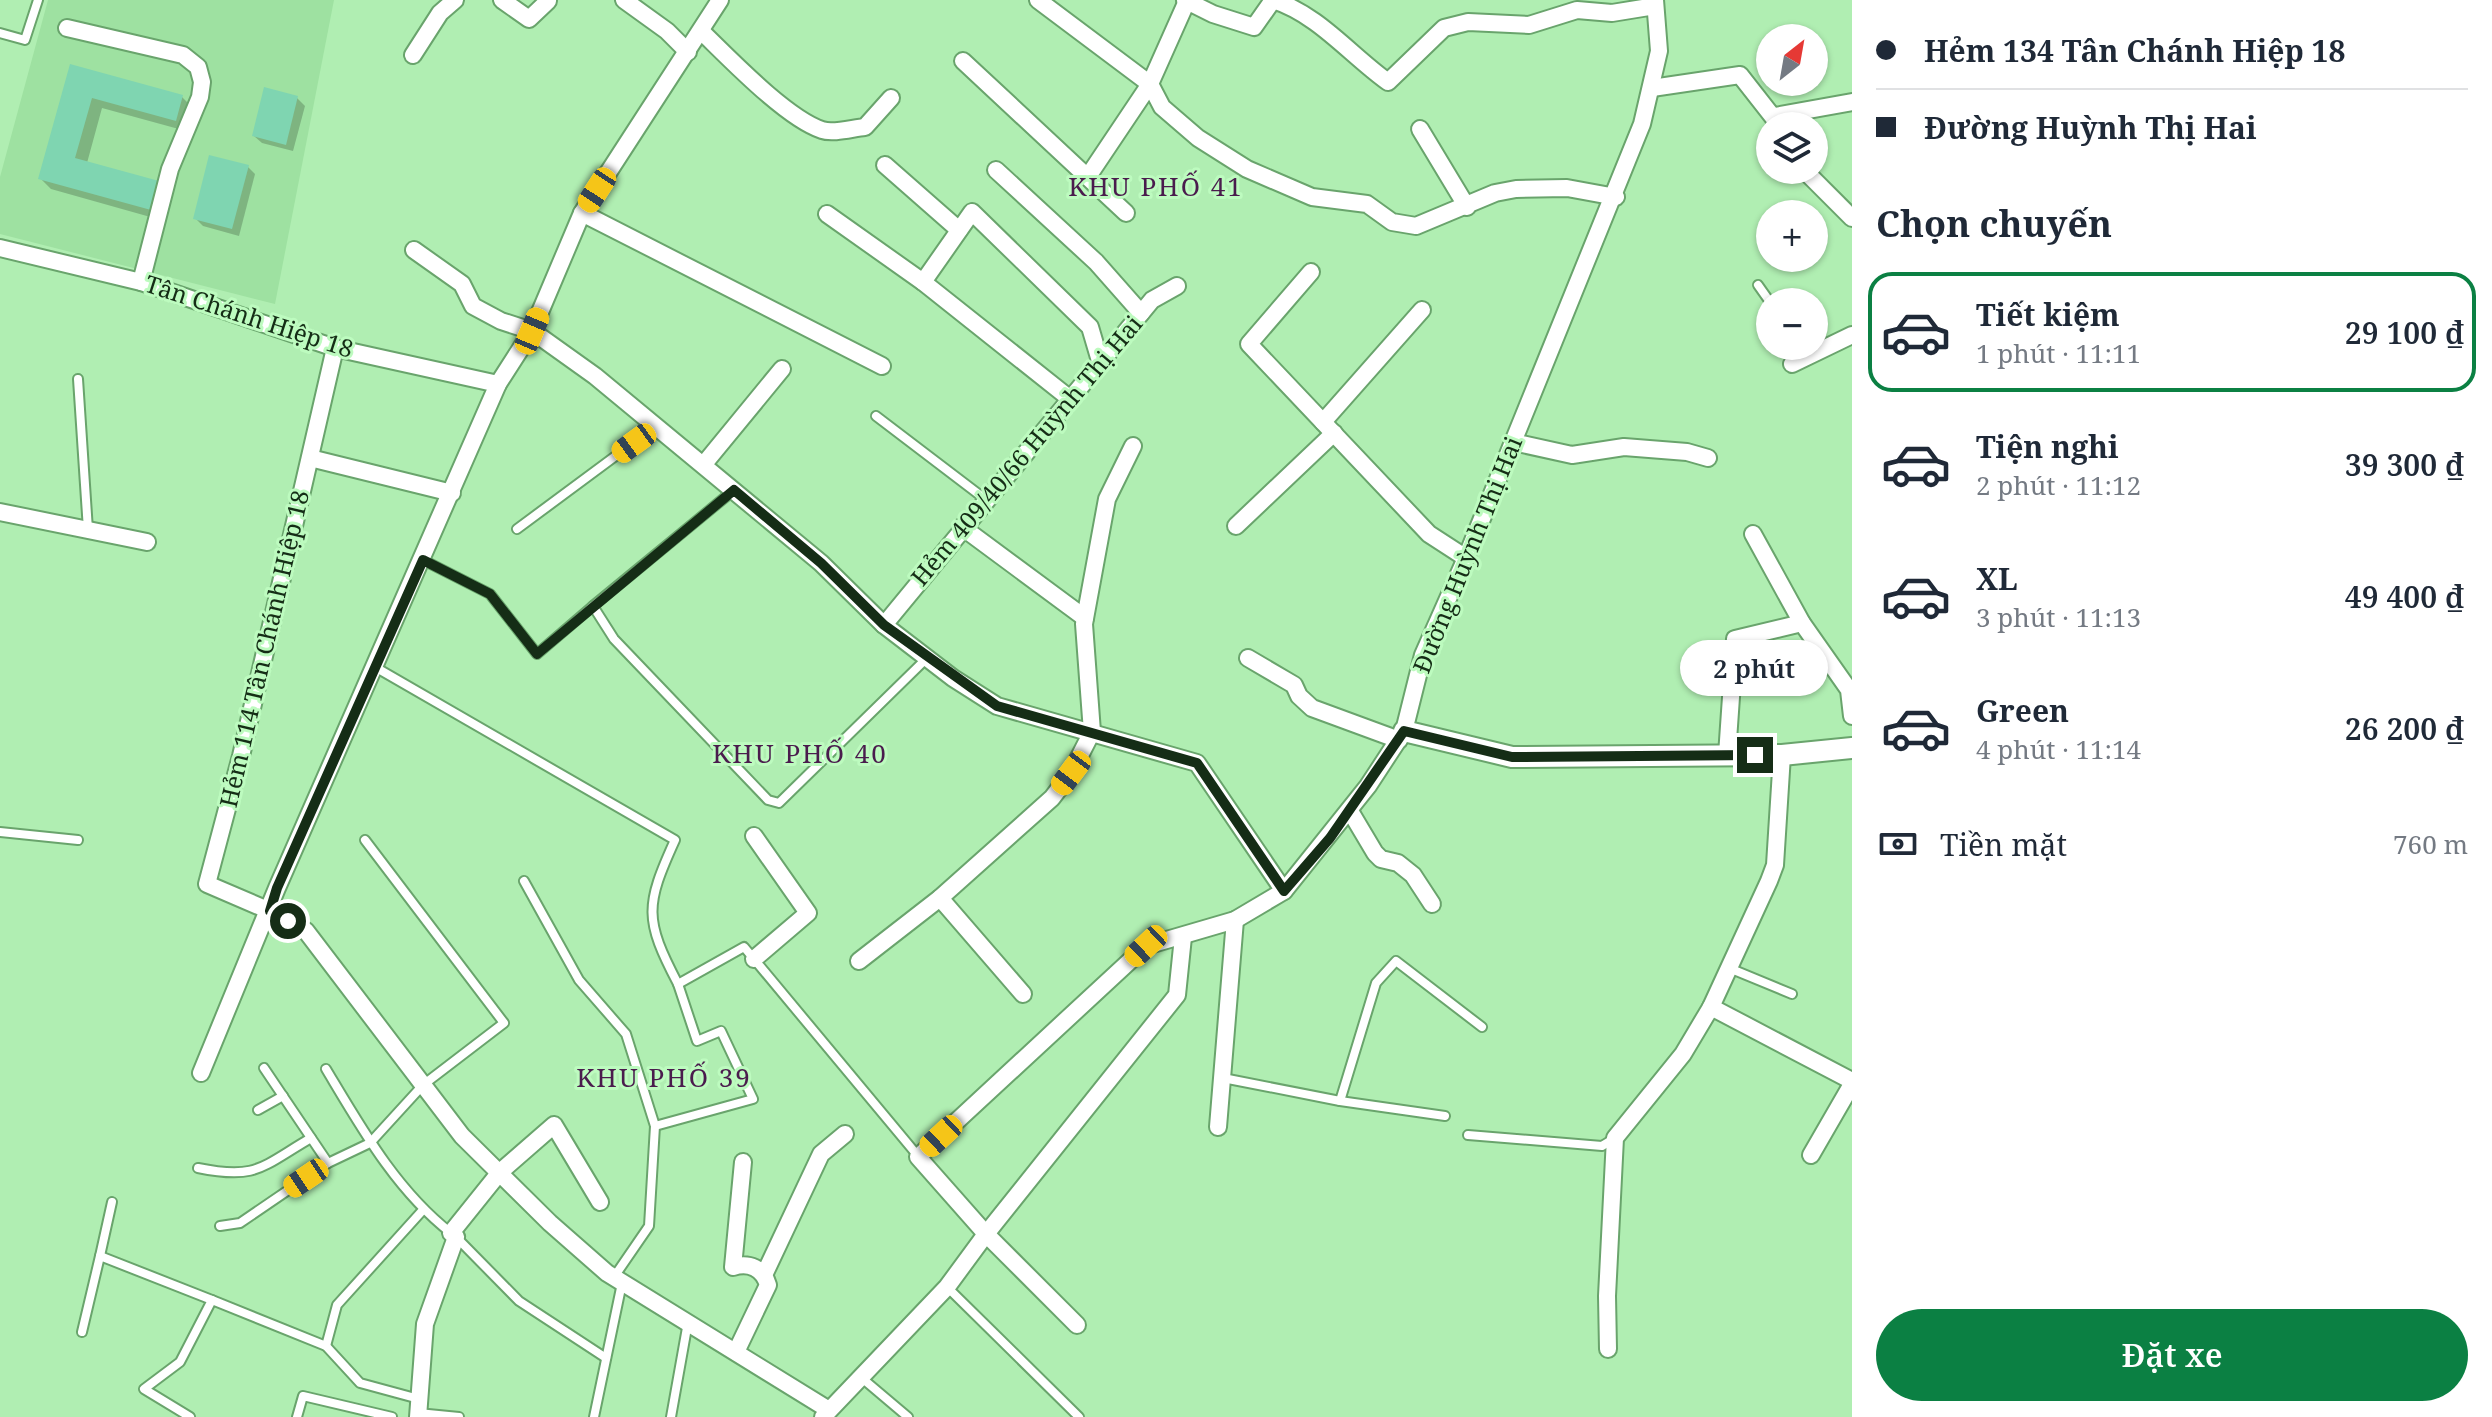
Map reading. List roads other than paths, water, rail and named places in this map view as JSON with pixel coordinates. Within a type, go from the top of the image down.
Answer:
[{"type":"street","points":[[413,55],[440,13],[455,0]]},
{"type":"street","points":[[502,0],[529,19],[547,0]]},
{"type":"street","points":[[201,1073],[498,384],[532,331],[582,213],[720,0]]},
{"type":"street","points":[[1038,0],[1150,84],[1162,107],[1198,138],[1247,169],[1312,197],[1367,204],[1392,222],[1416,226],[1495,193],[1516,189],[1567,188],[1616,197]]},
{"type":"street","points":[[1089,175],[1150,84],[1186,0],[1213,14],[1254,27],[1273,0],[1295,8],[1321,25],[1350,54],[1388,82],[1444,28],[1468,22],[1529,25],[1577,10],[1612,13],[1655,3]]},
{"type":"street","points":[[630,2],[688,52]]},
{"type":"street","name":"Đường Huỳnh Thị Hai","points":[[1402,736],[1423,655],[1616,197],[1652,88],[1659,51],[1655,3]]},
{"type":"street","points":[[67,28],[183,55],[198,67],[202,82],[197,105],[170,169],[141,282]]},
{"type":"street","points":[[701,31],[751,78],[797,115],[824,131],[865,127],[891,98]]},
{"type":"street","points":[[963,61],[1089,175],[1126,213]]},
{"type":"street","points":[[1652,88],[1740,75],[1770,112]]},
{"type":"street","points":[[1813,112],[1852,102]]},
{"type":"street","points":[[1420,129],[1467,207]]},
{"type":"street","points":[[885,165],[959,230]]},
{"type":"street","points":[[996,170],[1096,262],[1141,313]]},
{"type":"street","points":[[1818,184],[1852,218]]},
{"type":"street","points":[[923,282],[972,212],[1090,327],[1100,361]]},
{"type":"street","points":[[582,213],[882,366]]},
{"type":"street","points":[[827,214],[923,282],[1069,398]]},
{"type":"street","name":"Tân Chánh Hiệp 18","points":[[0,248],[141,282],[335,348],[498,384]]},
{"type":"street","points":[[414,250],[462,284],[473,306],[501,321],[532,331],[657,426],[821,563],[884,625],[997,706],[1197,763],[1284,891]]},
{"type":"street","points":[[1311,272],[1249,344],[1429,534],[1466,558]]},
{"type":"street","name":"Hẻm 409/40/66 Huỳnh Thị Hai","points":[[884,625],[1152,300],[1177,286]]},
{"type":"street","points":[[1236,526],[1328,428],[1422,310]]},
{"type":"street","points":[[1828,343],[1852,335]]},
{"type":"street","name":"Hẻm 114 Tân Chánh Hiệp 18","points":[[270,911],[207,884],[248,727],[335,348]]},
{"type":"street","points":[[1792,364],[1796,360]]},
{"type":"street","points":[[704,464],[782,369]]},
{"type":"street","points":[[1513,442],[1572,455],[1624,447],[1687,452],[1708,458]]},
{"type":"street","points":[[859,961],[940,898],[1052,798],[1071,773],[1092,732],[1085,618],[1107,499],[1133,446]]},
{"type":"street","points":[[310,458],[452,493]]},
{"type":"street","points":[[0,512],[147,542]]},
{"type":"street","points":[[962,527],[1085,618]]},
{"type":"street","points":[[1753,534],[1802,623],[1850,689],[1852,716]]},
{"type":"street","points":[[1727,755],[1735,639],[1802,623]]},
{"type":"street","points":[[1248,658],[1294,685],[1299,696],[1312,708],[1402,736],[1512,757],[1782,755],[1852,748]]},
{"type":"street","points":[[1077,1325],[986,1234],[918,1157],[1146,946],[1235,920],[1284,891],[1350,811],[1402,736]]},
{"type":"street","points":[[1608,1349],[1607,1296],[1615,1138],[1683,1054],[1711,1007],[1775,865],[1782,755]]},
{"type":"street","points":[[1350,811],[1375,853],[1381,859],[1398,863],[1413,875],[1432,904]]},
{"type":"street","points":[[754,836],[808,913],[754,959]]},
{"type":"street","points":[[940,898],[1023,994]]},
{"type":"street","points":[[270,911],[306,931],[462,1136],[550,1223],[618,1280],[736,1352],[826,1414],[863,1379],[947,1287],[1177,995],[1183,937]]},
{"type":"street","points":[[1218,1127],[1235,920]]},
{"type":"street","points":[[1711,1007],[1852,1082],[1811,1155]]},
{"type":"street","points":[[418,1410],[425,1324],[453,1235],[500,1172],[554,1125],[600,1202]]},
{"type":"street","points":[[736,1352],[767,1289],[764,1275],[821,1154],[845,1134]]},
{"type":"street","points":[[743,1162],[733,1267],[750,1265],[764,1275]]},
{"type":"lane","points":[[0,33],[25,40],[38,0]]},
{"type":"lane","points":[[78,379],[88,531]]},
{"type":"lane","points":[[876,416],[985,499]]},
{"type":"lane","points":[[517,529],[657,426]]},
{"type":"lane","points":[[423,560],[490,594],[537,654],[734,490]]},
{"type":"lane","points":[[593,606],[614,639],[768,800],[779,803],[927,658]]},
{"type":"lane","points":[[375,667],[675,840],[652,891],[655,940],[678,984],[697,1041],[721,1031],[753,1099],[655,1126]]},
{"type":"lane","points":[[0,832],[78,840]]},
{"type":"lane","points":[[220,1226],[240,1223],[328,1163],[370,1143],[423,1085],[504,1023],[365,840]]},
{"type":"lane","points":[[524,881],[579,980],[626,1034],[655,1126],[649,1226],[618,1280],[594,1417]]},
{"type":"lane","points":[[678,984],[744,947],[918,1157]]},
{"type":"lane","points":[[1340,1101],[1376,983],[1396,961],[1482,1027]]},
{"type":"lane","points":[[1729,968],[1792,994]]},
{"type":"lane","points":[[264,1068],[328,1163]]},
{"type":"lane","points":[[326,1069],[370,1143],[422,1211],[453,1235],[519,1301],[606,1358]]},
{"type":"lane","points":[[1222,1077],[1340,1101],[1445,1116]]},
{"type":"lane","points":[[258,1110],[283,1096]]},
{"type":"lane","points":[[1468,1135],[1602,1146],[1615,1138]]},
{"type":"lane","points":[[198,1168],[237,1175],[250,1172],[311,1138]]},
{"type":"lane","points":[[82,1332],[88,1322],[112,1202]]},
{"type":"lane","points":[[326,1346],[337,1305],[422,1211]]},
{"type":"lane","points":[[100,1256],[326,1346],[360,1383],[418,1410],[459,1417]]},
{"type":"lane","points":[[947,1287],[1079,1417]]},
{"type":"lane","points":[[190,1417],[144,1389],[168,1375],[180,1362],[212,1300]]},
{"type":"lane","points":[[671,1417],[688,1322]]},
{"type":"lane","points":[[863,1379],[908,1417]]},
{"type":"lane","points":[[297,1417],[303,1396],[392,1417]]},
{"type":"district","name":"KHU PHỐ 41","points":[[1156,187]]},
{"type":"district","name":"KHU PHỐ 40","points":[[800,754]]},
{"type":"district","name":"KHU PHỐ 39","points":[[664,1078]]}]
